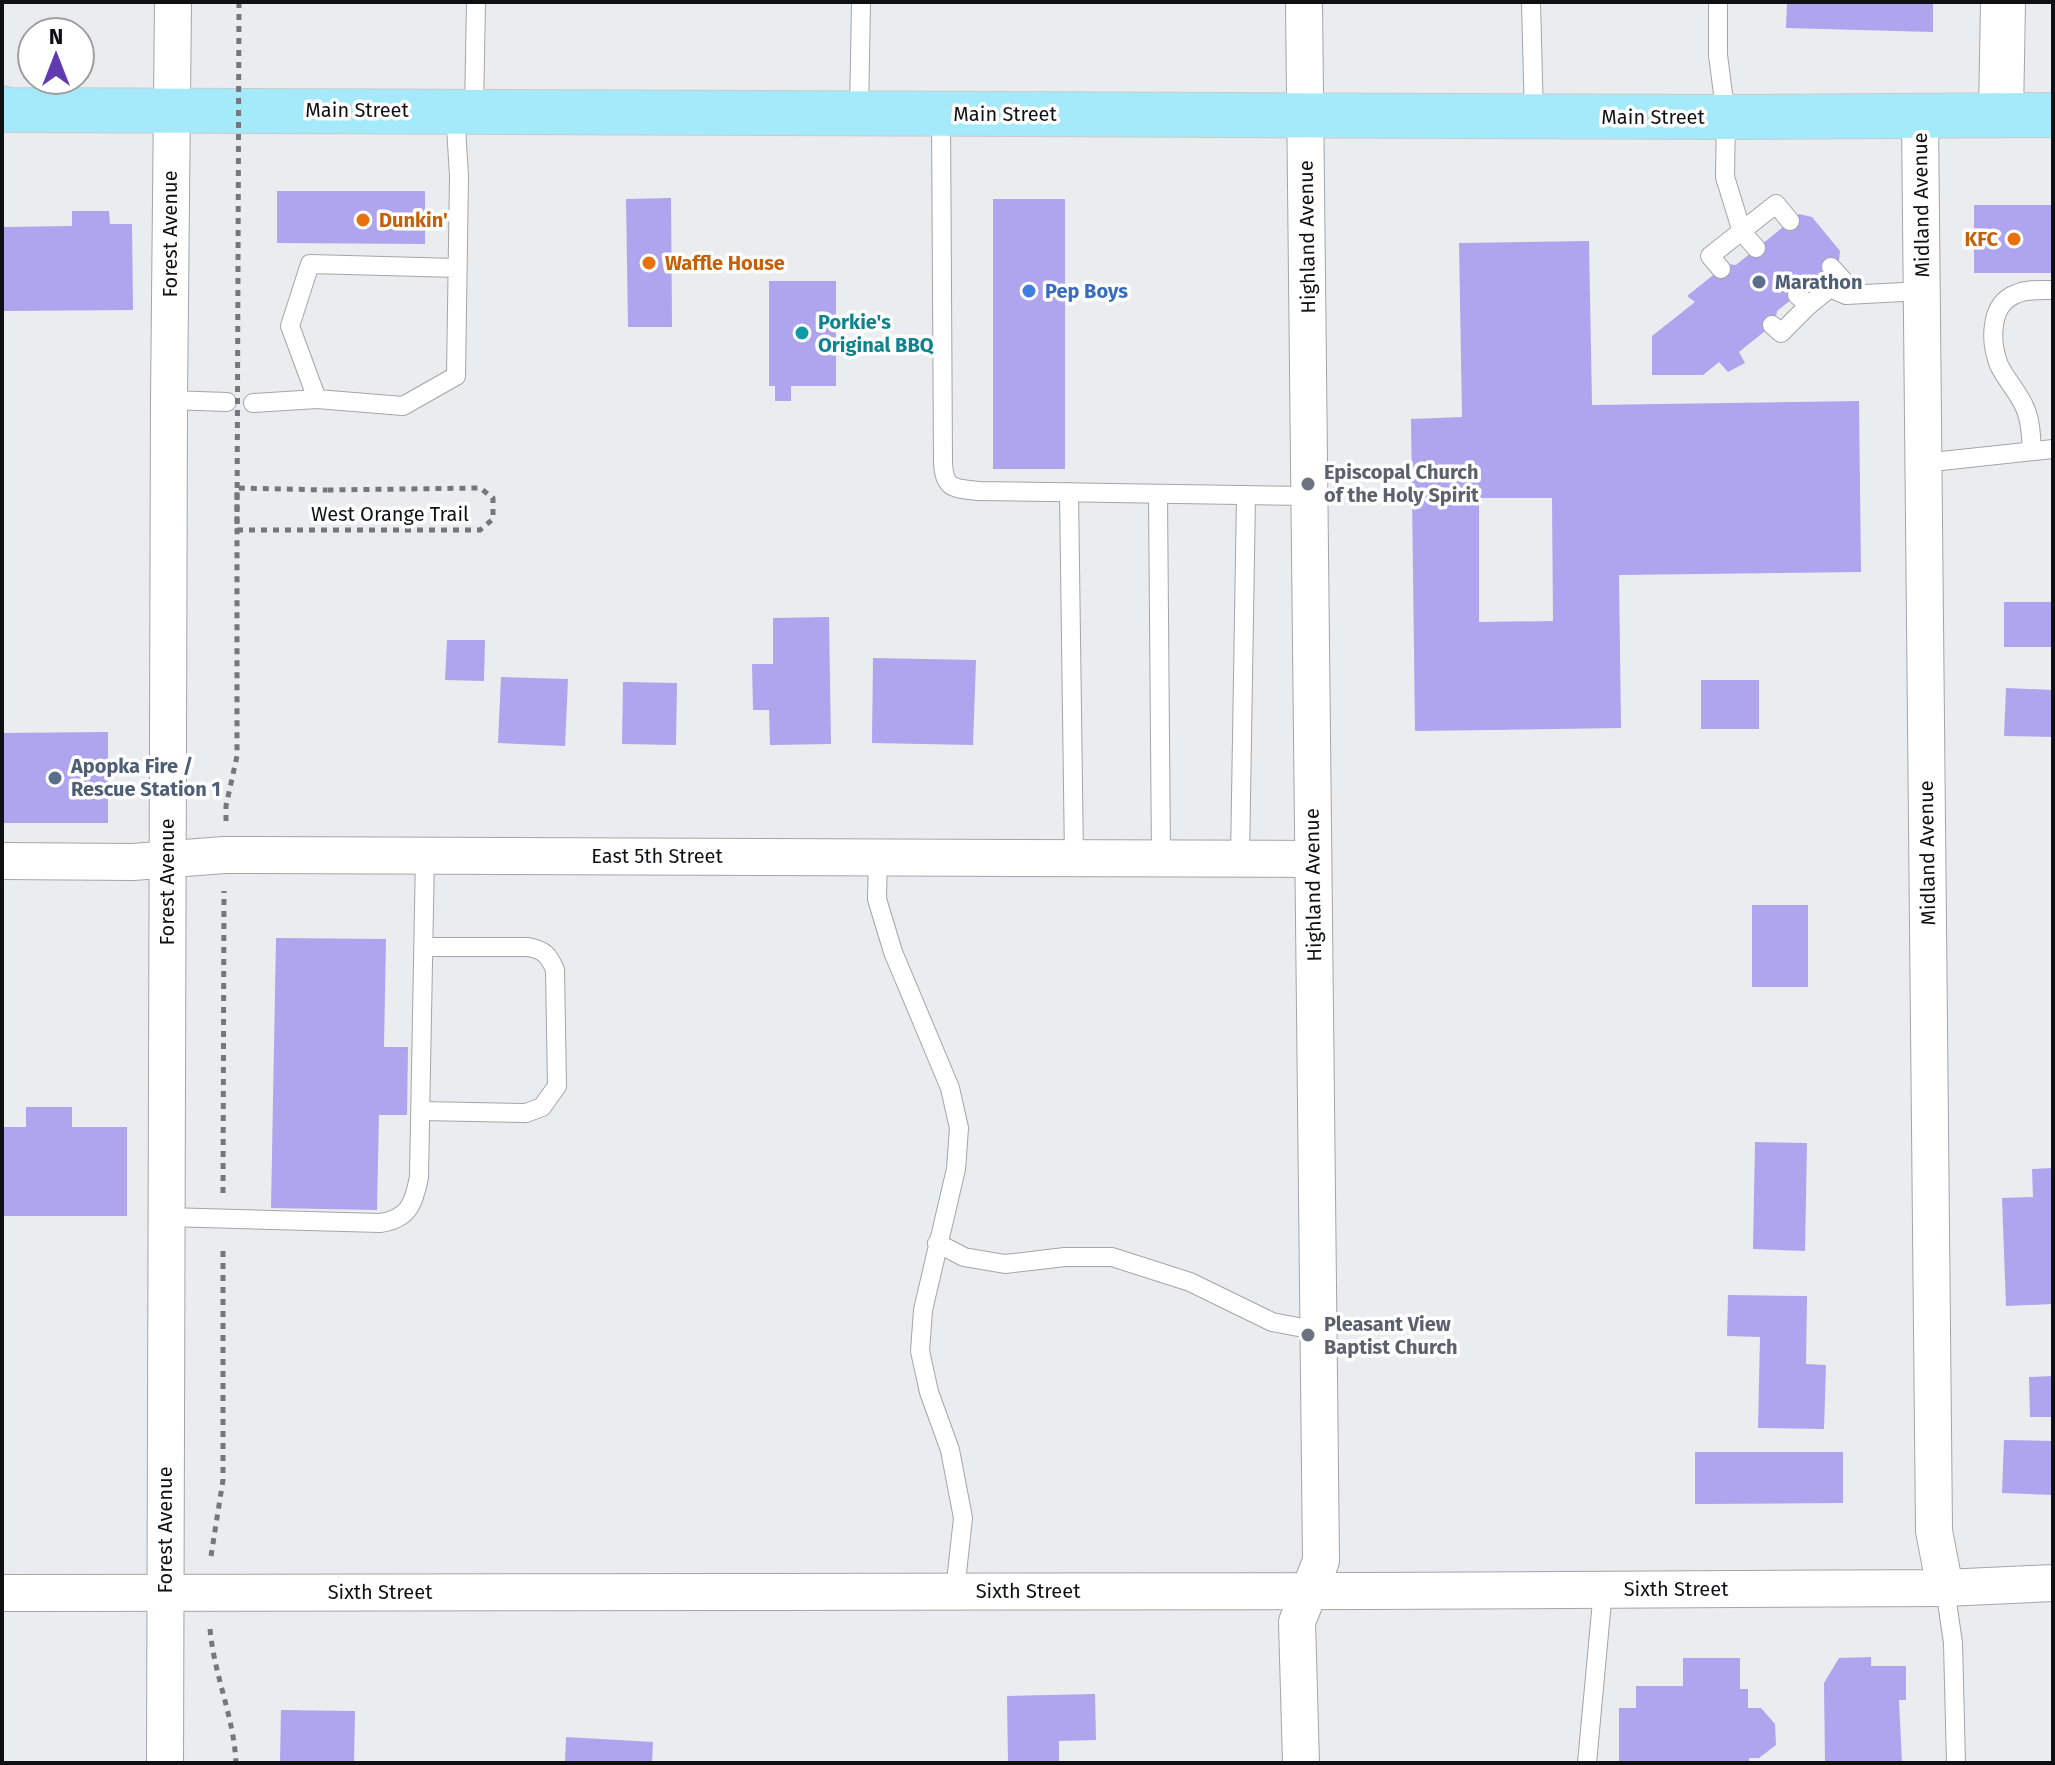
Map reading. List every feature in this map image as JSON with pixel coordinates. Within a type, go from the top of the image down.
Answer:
[{"type":"main road","name":"Main Street","points":[[4,111],[171,109],[1534,117],[2053,115]]},
{"type":"street","name":"Forest Avenue","points":[[165,1763],[173,2]]},
{"type":"street","name":"Highland Avenue","points":[[1301,1763],[1297,1622],[1321,1561],[1304,2]]},
{"type":"street","points":[[2001,115],[2003,2]]},
{"type":"street","name":"Midland Avenue","points":[[1920,117],[1934,1531],[1945,1588]]},
{"type":"street","name":"East 5th Street","points":[[2,861],[133,862],[224,855],[1313,859]]},
{"type":"street","name":"Sixth Street","points":[[2,1593],[1603,1590],[1945,1588],[2053,1583]]},
{"type":"lane","points":[[253,403],[317,399],[403,406],[456,376],[459,176],[476,2]]},
{"type":"lane","points":[[859,113],[861,2]]},
{"type":"lane","points":[[1531,2],[1534,117]]},
{"type":"lane","points":[[1718,2],[1718,55],[1726,117],[1725,177],[1742,232],[1756,248]]},
{"type":"lane","points":[[941,114],[944,479],[960,489],[1310,496]]},
{"type":"lane","points":[[1721,269],[1710,256],[1776,204],[1790,221]]},
{"type":"lane","points":[[317,399],[290,326],[310,264],[457,268]]},
{"type":"lane","points":[[1772,325],[1781,333],[1803,300],[1842,279],[1831,267]]},
{"type":"lane","points":[[1830,288],[1846,295],[1922,291]]},
{"type":"lane","points":[[2032,451],[2029,417],[2000,365],[1993,334],[1996,311],[2007,298],[2018,292],[2053,290]]},
{"type":"lane","points":[[169,400],[227,402]]},
{"type":"lane","points":[[1923,463],[2053,449]]},
{"type":"lane","points":[[1069,492],[1074,859]]},
{"type":"lane","points":[[1158,494],[1161,859]]},
{"type":"lane","points":[[1240,859],[1246,495]]},
{"type":"lane","points":[[166,1217],[380,1223],[394,1221],[405,1213],[415,1199],[419,1177],[425,855]]},
{"type":"lane","points":[[878,857],[877,899],[893,952],[950,1088],[959,1128],[956,1169],[923,1310],[920,1351],[929,1392],[950,1450],[963,1518],[955,1591]]},
{"type":"lane","points":[[421,1111],[526,1113],[542,1107],[557,1086],[555,970],[550,956],[541,949],[528,947],[424,947]]},
{"type":"lane","points":[[937,1243],[964,1257],[1005,1264],[1065,1257],[1112,1257],[1190,1282],[1272,1322],[1319,1331]]},
{"type":"lane","points":[[1945,1588],[1953,1643],[1956,1763]]},
{"type":"lane","points":[[1587,1763],[1603,1590]]},
{"type":"path","name":"West Orange Trail","points":[[224,855],[226,806],[237,756],[237,488],[327,490],[480,488],[493,498],[493,519],[480,530],[237,530],[239,2]]},
{"type":"path","points":[[224,855],[223,1480],[210,1562],[210,1592],[212,1653],[232,1723],[236,1763]]},
{"type":"building","points":[[1787,2],[1933,2],[1933,32],[1786,28]]},
{"type":"building","points":[[277,191],[425,191],[425,244],[277,243]]},
{"type":"building","name":"Waffle House","points":[[671,198],[672,327],[628,327],[626,199]]},
{"type":"building","name":"Pep Boys","points":[[993,199],[1065,199],[1065,469],[993,469]]},
{"type":"building","name":"KFC","points":[[1974,205],[2053,205],[2053,273],[1974,273]]},
{"type":"building","points":[[72,211],[109,211],[110,224],[132,224],[133,310],[2,311],[2,227],[72,226]]},
{"type":"building","name":"Marathon","points":[[1799,214],[1812,217],[1840,251],[1839,261],[1777,311],[1775,323],[1739,352],[1745,363],[1728,372],[1719,362],[1703,375],[1652,375],[1652,336],[1695,302],[1687,296],[1727,264],[1736,265]]},
{"type":"building","points":[[1589,241],[1592,405],[1859,401],[1861,572],[1619,575],[1621,728],[1415,731],[1411,419],[1462,417],[1459,243]],"holes":[[[1479,498],[1552,498],[1553,621],[1479,622]]]},
{"type":"building","name":"Porkie's Original BBQ","points":[[769,281],[836,281],[836,386],[791,386],[791,401],[775,401],[775,386],[769,386]]},
{"type":"building","points":[[2004,602],[2053,602],[2053,647],[2004,647]]},
{"type":"building","points":[[829,617],[831,744],[770,745],[769,710],[753,710],[752,664],[773,664],[773,618]]},
{"type":"building","points":[[447,640],[485,640],[484,681],[445,680]]},
{"type":"building","points":[[873,658],[976,660],[973,745],[872,743]]},
{"type":"building","points":[[501,677],[568,679],[565,746],[498,743]]},
{"type":"building","points":[[1701,680],[1759,680],[1759,729],[1701,729]]},
{"type":"building","points":[[623,682],[677,683],[676,745],[622,744]]},
{"type":"building","points":[[2006,688],[2053,690],[2053,737],[2004,736]]},
{"type":"building","name":"Apopka Fire / Rescue Station 1","points":[[108,732],[108,823],[2,823],[2,733]]},
{"type":"building","points":[[1752,905],[1808,905],[1808,987],[1752,987]]},
{"type":"building","points":[[276,938],[386,939],[384,1047],[408,1047],[407,1115],[379,1115],[377,1210],[271,1208]]},
{"type":"building","points":[[26,1107],[72,1107],[72,1127],[127,1127],[127,1216],[2,1216],[2,1127],[26,1127]]},
{"type":"building","points":[[1755,1142],[1807,1143],[1805,1251],[1753,1249]]},
{"type":"building","points":[[2053,1168],[2053,1304],[2006,1306],[2002,1198],[2033,1197],[2032,1169]]},
{"type":"building","points":[[1728,1295],[1807,1296],[1806,1364],[1826,1365],[1824,1429],[1758,1428],[1760,1337],[1727,1336]]},
{"type":"building","points":[[2053,1376],[2053,1417],[2030,1417],[2029,1377]]},
{"type":"building","points":[[2004,1440],[2053,1441],[2053,1495],[2002,1493]]},
{"type":"building","points":[[1695,1452],[1843,1452],[1843,1503],[1695,1504]]},
{"type":"building","points":[[1871,1657],[1871,1666],[1906,1666],[1906,1700],[1899,1700],[1902,1763],[1825,1763],[1824,1683],[1839,1658]]},
{"type":"building","points":[[1683,1658],[1740,1658],[1740,1689],[1748,1689],[1748,1708],[1761,1708],[1775,1724],[1776,1745],[1759,1758],[1749,1758],[1749,1763],[1619,1762],[1619,1708],[1636,1708],[1636,1686],[1683,1686]]},
{"type":"building","points":[[1095,1694],[1096,1740],[1059,1741],[1059,1763],[1008,1763],[1007,1696]]},
{"type":"building","points":[[281,1710],[355,1711],[354,1763],[280,1763]]},
{"type":"building","points":[[566,1737],[653,1742],[652,1763],[565,1763]]},
{"type":"place","name":"Dunkin'","points":[[363,220]]},
{"type":"place","name":"KFC","points":[[2014,239]]},
{"type":"place","name":"Waffle House","points":[[649,263]]},
{"type":"place","name":"Marathon","points":[[1759,282]]},
{"type":"place","name":"Pep Boys","points":[[1029,291]]},
{"type":"place","name":"Porkie's Original BBQ","points":[[802,333]]},
{"type":"place","name":"Episcopal Church of the Holy Spirit","points":[[1308,484]]},
{"type":"place","name":"Apopka Fire / Rescue Station 1","points":[[55,778]]},
{"type":"place","name":"Pleasant View Baptist Church","points":[[1308,1335]]}]
